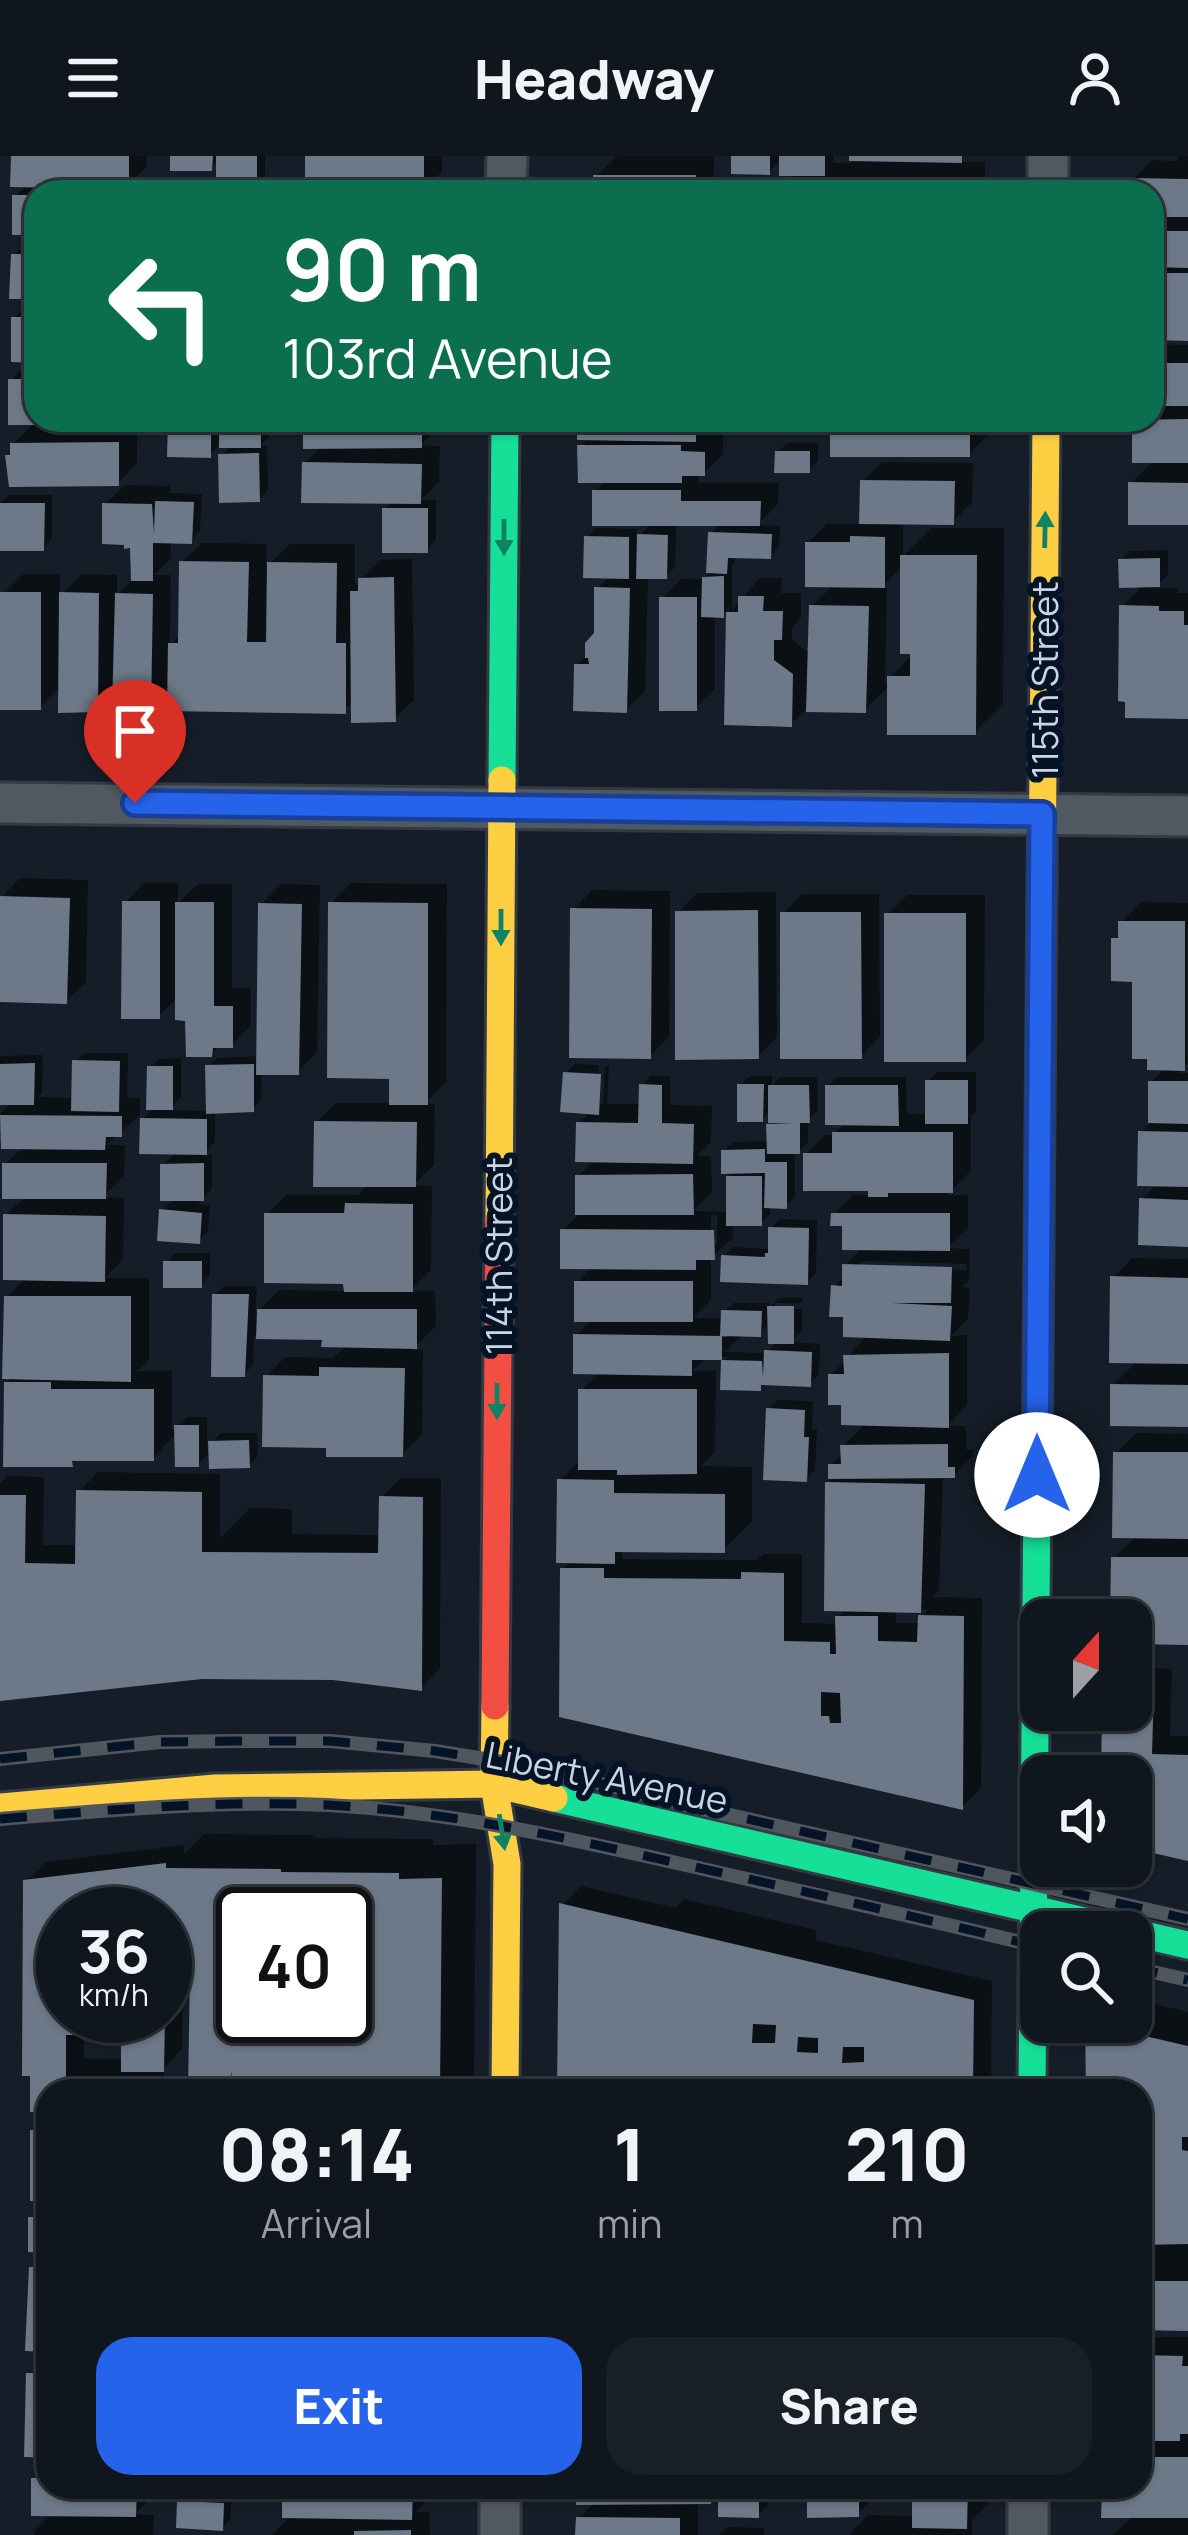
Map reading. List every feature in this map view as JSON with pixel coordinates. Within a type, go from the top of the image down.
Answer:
[{"type":"street","name":"114th Street","points":[[505,432],[494,1784],[507,1864],[505,2079]]},
{"type":"street","name":"115th Street","points":[[1032,2079],[1046,432]]},
{"type":"street","points":[[0,802],[1188,816]]},
{"type":"street","name":"Liberty Avenue","points":[[0,1807],[215,1788],[494,1784],[1188,1945]]},
{"type":"street","points":[[500,2499],[500,2535]]},
{"type":"street","points":[[1028,2499],[1028,2535]]},
{"type":"building","points":[[11,156],[129,156],[129,180],[24,180],[24,187],[10,187]]},
{"type":"building","points":[[170,156],[213,156],[212,171],[170,171]]},
{"type":"building","points":[[216,156],[257,156],[257,180],[216,180]]},
{"type":"building","points":[[305,156],[424,156],[424,180],[305,180]]},
{"type":"building","points":[[731,156],[770,156],[770,175],[731,174]]},
{"type":"building","points":[[779,156],[825,156],[825,176],[779,176]]},
{"type":"building","points":[[849,156],[962,156],[962,163],[849,161]]},
{"type":"building","points":[[593,175],[696,175],[696,180],[593,180]]},
{"type":"building","points":[[1188,179],[1188,217],[1164,217],[1164,180],[1130,180]]},
{"type":"building","points":[[12,195],[24,195],[24,235],[12,235]]},
{"type":"building","points":[[1164,231],[1188,231],[1188,268],[1164,267]]},
{"type":"building","points":[[11,254],[24,254],[24,299],[9,299]]},
{"type":"building","points":[[1164,273],[1188,273],[1188,341],[1164,340]]},
{"type":"building","points":[[11,317],[24,317],[24,363],[11,362]]},
{"type":"building","points":[[1164,363],[1188,363],[1188,406],[1164,406]]},
{"type":"building","points":[[8,379],[24,379],[24,425],[8,425]]},
{"type":"building","points":[[1164,419],[1188,419],[1188,463],[1132,463],[1132,432],[1164,432]]},
{"type":"building","points":[[168,432],[211,432],[211,458],[167,457]]},
{"type":"building","points":[[219,432],[261,432],[261,448],[219,448]]},
{"type":"building","points":[[303,432],[422,432],[422,448],[303,449]]},
{"type":"building","points":[[577,432],[696,432],[696,442],[577,440]]},
{"type":"building","points":[[830,432],[970,432],[970,457],[830,457]]},
{"type":"building","points":[[119,442],[119,486],[9,487],[5,455],[10,455],[10,443]]},
{"type":"building","points":[[577,445],[681,445],[681,451],[705,452],[705,476],[682,476],[682,483],[578,483]]},
{"type":"building","points":[[775,451],[810,451],[810,473],[774,473]]},
{"type":"building","points":[[259,453],[260,502],[219,503],[218,454]]},
{"type":"building","points":[[302,462],[422,464],[421,504],[301,503]]},
{"type":"building","points":[[860,480],[955,481],[954,525],[859,524]]},
{"type":"building","points":[[1128,482],[1188,483],[1188,525],[1128,525]]},
{"type":"building","points":[[592,490],[681,490],[681,501],[761,501],[760,526],[592,526]]},
{"type":"building","points":[[155,501],[194,502],[192,544],[153,543],[153,581],[131,581],[130,548],[102,544],[102,503],[152,504],[154,533]]},
{"type":"building","points":[[0,503],[45,503],[44,551],[0,551]]},
{"type":"building","points":[[382,508],[428,508],[428,553],[382,553]]},
{"type":"building","points":[[708,532],[772,534],[771,559],[728,558],[727,574],[706,573]]},
{"type":"building","points":[[637,534],[668,535],[667,579],[636,579]]},
{"type":"building","points":[[584,536],[629,537],[629,579],[583,578]]},
{"type":"building","points":[[850,536],[885,537],[885,588],[805,587],[805,542],[850,542]]},
{"type":"building","points":[[900,555],[977,555],[976,735],[887,735],[887,676],[910,676],[910,654],[900,654]]},
{"type":"building","points":[[1160,558],[1160,587],[1119,588],[1118,559]]},
{"type":"building","points":[[179,561],[249,562],[247,642],[266,642],[267,562],[337,563],[336,643],[346,643],[346,714],[167,711],[168,643],[178,643]]},
{"type":"building","points":[[724,576],[724,618],[701,617],[702,577]]},
{"type":"building","points":[[394,577],[396,722],[351,723],[350,591],[358,591],[358,578]]},
{"type":"building","points":[[594,587],[630,588],[627,713],[573,711],[574,664],[589,664],[585,643],[594,633]]},
{"type":"building","points":[[0,592],[41,592],[41,710],[0,710]]},
{"type":"building","points":[[59,592],[99,593],[98,712],[58,713]]},
{"type":"building","points":[[115,593],[153,594],[151,712],[112,711]]},
{"type":"building","points":[[738,596],[764,596],[763,611],[783,611],[782,640],[774,640],[774,660],[793,674],[792,727],[724,725],[726,612],[738,612]]},
{"type":"building","points":[[659,597],[697,597],[697,711],[659,711]]},
{"type":"building","points":[[809,605],[869,606],[866,713],[806,712]]},
{"type":"building","points":[[1119,605],[1184,611],[1188,719],[1125,718],[1125,702],[1118,701]]},
{"type":"building","points":[[0,896],[70,898],[67,1004],[0,1002]]},
{"type":"building","points":[[122,901],[160,901],[160,1019],[121,1019]]},
{"type":"building","points":[[175,902],[214,902],[214,1006],[233,1006],[233,1048],[213,1048],[212,1057],[186,1057],[185,1021],[175,1020]]},
{"type":"building","points":[[328,902],[428,903],[428,1105],[389,1105],[389,1079],[327,1078]]},
{"type":"building","points":[[258,903],[302,904],[299,1075],[256,1075]]},
{"type":"building","points":[[570,908],[652,909],[651,1059],[569,1058]]},
{"type":"building","points":[[758,910],[759,1059],[675,1060],[675,911]]},
{"type":"building","points":[[780,912],[861,912],[862,1059],[780,1059]]},
{"type":"building","points":[[884,913],[966,913],[966,1062],[884,1062]]},
{"type":"building","points":[[1118,921],[1185,921],[1185,1071],[1147,1070],[1147,1059],[1132,1059],[1132,982],[1111,981],[1111,938],[1118,938]]},
{"type":"building","points":[[72,1060],[120,1061],[119,1112],[71,1111]]},
{"type":"building","points":[[35,1063],[34,1105],[0,1105],[0,1064]]},
{"type":"building","points":[[254,1064],[254,1112],[206,1114],[205,1065]]},
{"type":"building","points":[[147,1066],[173,1066],[173,1110],[146,1110]]},
{"type":"building","points":[[563,1072],[601,1074],[599,1115],[560,1112]]},
{"type":"building","points":[[925,1080],[968,1080],[968,1124],[925,1124]]},
{"type":"building","points":[[1148,1081],[1188,1081],[1188,1124],[1148,1123]]},
{"type":"building","points":[[639,1084],[662,1085],[662,1123],[694,1124],[693,1164],[575,1162],[576,1122],[638,1123]]},
{"type":"building","points":[[737,1084],[764,1084],[763,1122],[737,1122]]},
{"type":"building","points":[[768,1085],[809,1085],[810,1123],[800,1123],[800,1154],[767,1154],[766,1124],[793,1124],[768,1123]]},
{"type":"building","points":[[825,1085],[898,1085],[899,1126],[825,1125]]},
{"type":"building","points":[[0,1115],[122,1116],[122,1137],[106,1137],[105,1150],[1,1149]]},
{"type":"building","points":[[140,1118],[207,1119],[207,1155],[139,1154]]},
{"type":"building","points":[[314,1121],[417,1122],[416,1187],[313,1187]]},
{"type":"building","points":[[1138,1131],[1188,1132],[1188,1187],[1137,1186]]},
{"type":"building","points":[[832,1132],[953,1132],[953,1193],[868,1197],[868,1191],[803,1191],[803,1153],[832,1153]]},
{"type":"building","points":[[765,1149],[765,1162],[787,1162],[787,1209],[764,1208],[765,1173],[721,1174],[721,1150]]},
{"type":"building","points":[[2,1163],[107,1163],[106,1199],[2,1199]]},
{"type":"building","points":[[204,1163],[204,1201],[160,1201],[160,1164]]},
{"type":"building","points":[[693,1174],[694,1215],[575,1215],[575,1175]]},
{"type":"building","points":[[726,1176],[762,1176],[762,1226],[726,1226]]},
{"type":"building","points":[[1139,1198],[1188,1200],[1188,1247],[1138,1245]]},
{"type":"building","points":[[345,1203],[413,1204],[413,1292],[344,1292],[343,1284],[264,1283],[264,1213],[344,1213]]},
{"type":"building","points":[[159,1209],[202,1213],[200,1244],[157,1241]]},
{"type":"building","points":[[831,1213],[950,1213],[950,1251],[842,1250],[842,1226],[830,1226]]},
{"type":"building","points":[[3,1214],[106,1216],[105,1282],[3,1280]]},
{"type":"building","points":[[768,1227],[809,1228],[808,1285],[720,1282],[721,1255],[765,1257]]},
{"type":"building","points":[[560,1229],[714,1230],[715,1260],[696,1260],[696,1270],[560,1269]]},
{"type":"building","points":[[163,1261],[202,1261],[202,1288],[163,1288]]},
{"type":"building","points":[[842,1264],[952,1267],[951,1303],[892,1303],[952,1306],[950,1341],[843,1337],[843,1317],[829,1317],[831,1285],[842,1286]]},
{"type":"building","points":[[1110,1276],[1188,1278],[1188,1364],[1109,1363]]},
{"type":"building","points":[[574,1281],[693,1281],[693,1322],[574,1322]]},
{"type":"building","points":[[212,1294],[249,1294],[245,1377],[211,1377]]},
{"type":"building","points":[[4,1296],[131,1296],[131,1382],[2,1379]]},
{"type":"building","points":[[767,1306],[794,1306],[794,1344],[768,1344]]},
{"type":"building","points":[[257,1309],[417,1309],[417,1349],[321,1347],[322,1340],[256,1339]]},
{"type":"building","points":[[721,1310],[762,1311],[761,1337],[720,1336]]},
{"type":"building","points":[[573,1334],[722,1336],[722,1360],[692,1360],[692,1376],[573,1374]]},
{"type":"building","points":[[764,1350],[812,1352],[811,1387],[761,1385],[761,1391],[720,1390],[721,1360],[762,1361],[763,1377]]},
{"type":"building","points":[[949,1353],[949,1428],[841,1425],[841,1405],[828,1405],[828,1374],[844,1374],[843,1355]]},
{"type":"building","points":[[319,1367],[405,1368],[403,1457],[326,1457],[326,1448],[262,1447],[263,1375],[319,1376]]},
{"type":"building","points":[[4,1382],[51,1382],[51,1389],[154,1389],[154,1461],[3,1467]]},
{"type":"building","points":[[1110,1384],[1188,1385],[1188,1427],[1110,1426]]},
{"type":"building","points":[[578,1389],[697,1389],[697,1474],[617,1475],[617,1470],[578,1470]]},
{"type":"building","points":[[766,1408],[805,1410],[807,1482],[763,1480]]},
{"type":"building","points":[[174,1425],[199,1425],[199,1467],[175,1467]]},
{"type":"building","points":[[249,1440],[250,1468],[209,1469],[208,1441]]},
{"type":"building","points":[[948,1444],[948,1467],[955,1467],[955,1478],[828,1479],[828,1464],[841,1464],[840,1445]]},
{"type":"building","points":[[1113,1452],[1188,1452],[1188,1539],[1112,1538]]},
{"type":"building","points":[[557,1479],[614,1480],[614,1493],[725,1494],[725,1553],[615,1552],[615,1564],[556,1563]]},
{"type":"building","points":[[825,1482],[925,1484],[921,1613],[824,1611]]},
{"type":"building","points":[[76,1490],[202,1492],[202,1552],[378,1553],[379,1496],[423,1497],[422,1691],[333,1680],[202,1679],[0,1701],[0,1495],[26,1495],[25,1563],[75,1564]]},
{"type":"building","points":[[1111,1557],[1188,1557],[1188,1645],[1152,1644],[1152,1599],[1110,1599]]},
{"type":"building","points":[[560,1568],[604,1568],[604,1578],[741,1579],[741,1572],[784,1573],[784,1641],[830,1642],[830,1654],[836,1654],[835,1616],[878,1616],[878,1641],[917,1642],[918,1615],[964,1616],[963,1810],[559,1717]],"holes":[[[821,1692],[840,1693],[841,1723],[830,1723],[829,1716],[821,1716]]]},
{"type":"building","points":[[1154,1687],[1152,1754],[1188,1755],[1188,1861],[1152,1853],[1152,1755],[1101,1755],[1102,1731],[1152,1731]]},
{"type":"building","points":[[166,1863],[166,1868],[442,1878],[440,2079],[232,2079],[231,2070],[231,2079],[188,2079],[192,1887],[36,1887],[36,2043],[66,2043],[66,2077],[146,2079],[36,2079],[36,2112],[30,2112],[30,2076],[22,2076],[23,1880]]},
{"type":"building","points":[[559,1903],[974,2000],[973,2079],[557,2079]],"holes":[[[753,2024],[776,2025],[775,2043],[752,2043]],[[798,2037],[818,2038],[818,2053],[797,2052]],[[843,2047],[864,2047],[864,2062],[842,2063]]]},
{"type":"building","points":[[1152,2038],[1188,2046],[1188,2137],[1182,2137],[1182,2150],[1188,2151],[1188,2244],[1152,2245],[1152,2079],[1086,2079],[1085,2043],[1152,2043]]},
{"type":"building","points":[[121,2043],[165,2043],[164,2072],[121,2072]]},
{"type":"building","points":[[30,2130],[36,2130],[36,2201],[30,2201]]},
{"type":"building","points":[[28,2217],[36,2217],[36,2252],[28,2252]]},
{"type":"building","points":[[29,2267],[36,2267],[36,2351],[25,2351]]},
{"type":"building","points":[[1152,2281],[1188,2281],[1188,2331],[1152,2330]]},
{"type":"building","points":[[1152,2355],[1183,2356],[1182,2366],[1188,2366],[1188,2434],[1180,2434],[1180,2441],[1152,2441]]},
{"type":"building","points":[[26,2373],[36,2373],[36,2458],[24,2457]]},
{"type":"building","points":[[1152,2457],[1188,2457],[1188,2518],[1101,2518],[1102,2499],[1152,2499]]},
{"type":"building","points":[[31,2478],[36,2478],[36,2499],[137,2499],[136,2517],[31,2516]]},
{"type":"building","points":[[282,2499],[413,2499],[412,2520],[282,2518]]},
{"type":"building","points":[[576,2499],[711,2499],[711,2504],[576,2505]]},
{"type":"building","points":[[718,2499],[759,2499],[759,2518],[718,2517]]},
{"type":"building","points":[[807,2499],[859,2499],[859,2517],[807,2518]]},
{"type":"building","points":[[912,2499],[968,2499],[967,2529],[912,2528]]},
{"type":"building","points":[[177,2501],[224,2503],[223,2531],[176,2528]]},
{"type":"building","points":[[576,2517],[680,2518],[680,2535],[575,2535]]},
{"type":"building","points":[[411,2530],[411,2535],[354,2535],[354,2531]]},
{"type":"railway","points":[[0,1759],[160,1742],[330,1741],[435,1751],[528,1766],[1188,1919]]},
{"type":"railway","points":[[0,1819],[245,1804],[415,1813],[591,1844],[1020,1942]]},
{"type":"railway","points":[[1152,1972],[1188,1980]]},
{"type":"traffic: fast","points":[[502,780],[505,432]]},
{"type":"traffic: fast","points":[[1032,2079],[1042,882]]},
{"type":"traffic: fast","points":[[554,1798],[1188,1945]]},
{"type":"traffic: slow","points":[[1042,882],[1046,432]]},
{"type":"traffic: slow","points":[[499,1221],[502,780]]},
{"type":"traffic: slow","points":[[495,1706],[494,1784],[507,1864],[505,2079]]},
{"type":"traffic: slow","points":[[0,1807],[215,1788],[494,1784],[554,1798]]},
{"type":"traffic: jam","points":[[495,1706],[499,1221]]},
{"type":"route","points":[[135,803],[1042,814],[1037,1475]]}]
